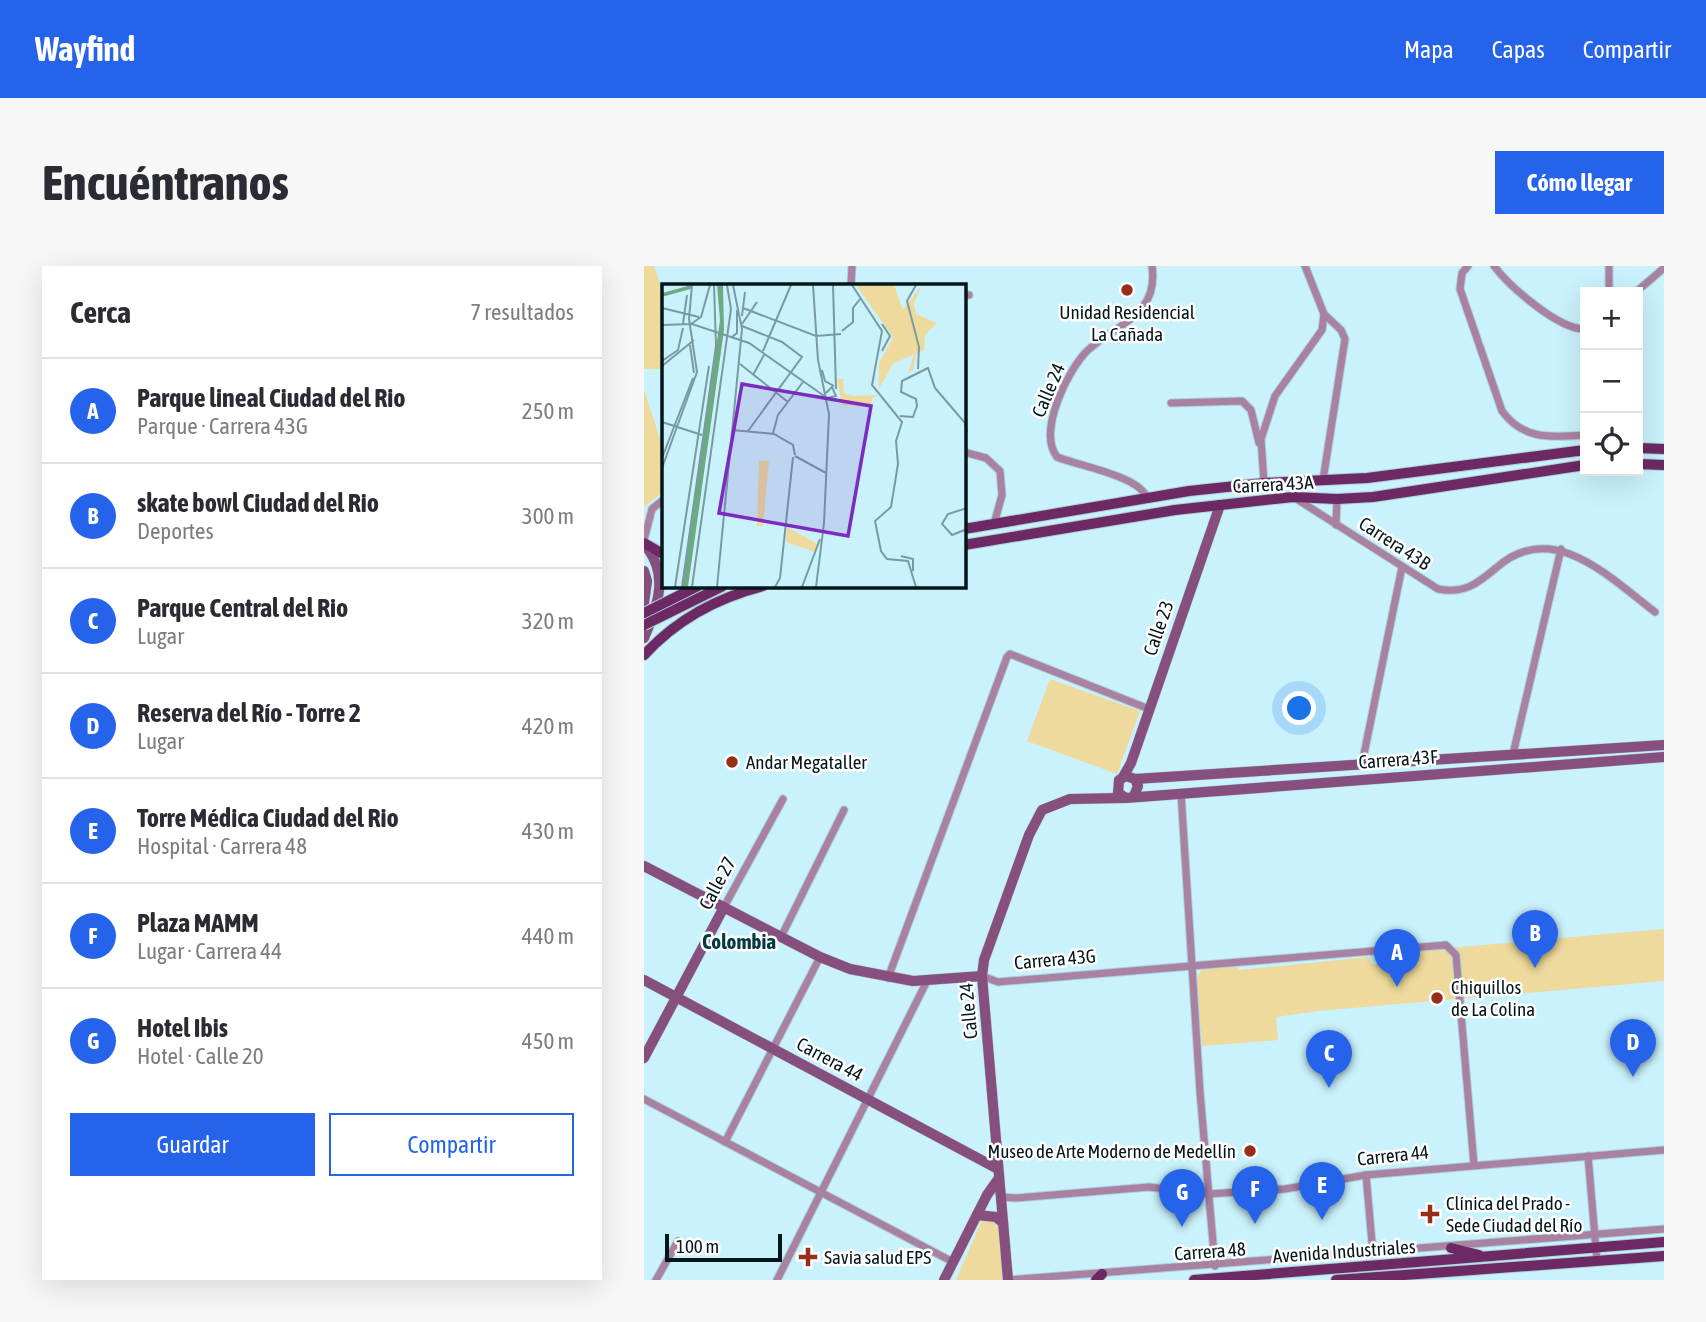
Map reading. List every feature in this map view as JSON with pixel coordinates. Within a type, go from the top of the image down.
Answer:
[{"type":"main road","points":[[1643,448],[1664,449]]},
{"type":"main road","name":"Carrera 43A","points":[[966,529],[1147,498],[1264,483],[1425,472],[1580,451]]},
{"type":"main road","points":[[1643,464],[1662,465]]},
{"type":"main road","name":"Carrera 43A","points":[[966,545],[1220,505],[1293,496],[1337,499],[1435,489],[1580,466]]},
{"type":"main road","points":[[644,542],[662,553]]},
{"type":"main road","points":[[644,613],[694,588]]},
{"type":"main road","points":[[644,625],[719,588]]},
{"type":"main road","points":[[644,655],[666,634],[702,608],[756,588]]},
{"type":"main road","name":"Avenida Industriales","points":[[1194,1280],[1664,1242]]},
{"type":"main road","points":[[1451,1248],[1489,1257]]},
{"type":"main road","name":"Avenida Industriales","points":[[1336,1280],[1664,1256]]},
{"type":"street","points":[[850,284],[852,266]]},
{"type":"street","name":"Calle 24","points":[[1147,498],[1141,488],[1118,476],[1057,457],[1052,450],[1048,434],[1058,403],[1088,350],[1131,318],[1150,298],[1155,284],[1152,266]]},
{"type":"street","points":[[1305,266],[1324,314],[1341,330],[1345,338],[1323,480]]},
{"type":"street","points":[[1468,266],[1462,273],[1462,297],[1494,392],[1508,420],[1528,434],[1580,435]]},
{"type":"street","points":[[1494,266],[1511,288],[1565,323],[1580,328]]},
{"type":"street","points":[[1609,266],[1609,287]]},
{"type":"street","points":[[1642,287],[1664,268]]},
{"type":"street","points":[[1260,448],[1275,396],[1322,330],[1324,314]]},
{"type":"street","points":[[1322,330],[1334,326]]},
{"type":"street","points":[[1171,403],[1242,401],[1251,410],[1260,448],[1264,483]]},
{"type":"street","points":[[1253,419],[1265,425]]},
{"type":"street","points":[[966,453],[986,458],[1000,471],[1002,495],[994,524]]},
{"type":"street","name":"Carrera 43B","points":[[1293,496],[1438,590],[1461,591],[1484,579],[1511,557],[1536,548],[1561,549]]},
{"type":"street","name":"Carrera 43B","points":[[1335,525],[1337,499]]},
{"type":"street","points":[[644,638],[657,607],[660,587],[656,562],[644,542],[652,509],[662,501]]},
{"type":"street","name":"Calle 23","points":[[1130,797],[1138,790],[1127,779],[1131,762],[1220,505]]},
{"type":"street","points":[[1513,754],[1561,549],[1581,559],[1655,612]]},
{"type":"street","points":[[1362,764],[1402,567]]},
{"type":"street","points":[[644,571],[647,581],[644,603]]},
{"type":"street","points":[[887,978],[1001,667],[1010,654],[1149,709]]},
{"type":"street","name":"Carrera 43F","points":[[1089,797],[1127,779],[1664,745]]},
{"type":"street","name":"Carrera 43F","points":[[1042,810],[1053,804],[1089,797],[1130,797],[1664,757]]},
{"type":"street","points":[[1127,779],[1118,793],[1130,797]]},
{"type":"street","points":[[1181,793],[1215,1266]]},
{"type":"street","name":"Calle 27","points":[[644,1058],[783,799]]},
{"type":"street","points":[[781,937],[844,810]]},
{"type":"street","name":"Calle 24","points":[[1008,1280],[982,976],[984,960],[1020,860],[1042,810]]},
{"type":"street","name":"Carrera 43G","points":[[644,866],[820,957],[887,978],[927,981],[982,976],[998,982],[1437,945],[1453,948],[1474,1165]]},
{"type":"street","points":[[725,1142],[820,957]]},
{"type":"street","name":"Carrera 44","points":[[644,980],[869,1100],[999,1174]]},
{"type":"street","points":[[776,1280],[927,981]]},
{"type":"street","points":[[644,1099],[953,1262]]},
{"type":"street","name":"Carrera 44","points":[[1001,1197],[1149,1187],[1209,1194],[1285,1189],[1366,1175],[1664,1150]]},
{"type":"street","points":[[1588,1156],[1597,1261]]},
{"type":"street","points":[[944,1280],[999,1174]]},
{"type":"street","points":[[1366,1175],[1373,1254]]},
{"type":"street","points":[[977,1215],[996,1217],[1003,1223]]},
{"type":"street","name":"Carrera 48","points":[[1008,1280],[1099,1277],[1664,1229]]},
{"type":"street","points":[[656,1280],[678,1241]]},
{"type":"shaded area","points":[[644,266],[654,266],[662,289],[662,369],[644,369]]},
{"type":"shaded area","points":[[644,390],[662,445],[662,493],[644,507]]},
{"type":"shaded area","points":[[1050,679],[1140,711],[1117,774],[1027,741]]},
{"type":"shaded area","points":[[1664,929],[1664,981],[1318,1011],[1276,1017],[1278,1040],[1202,1046],[1197,976],[1202,970],[1236,967],[1239,970],[1368,957],[1372,964],[1401,961],[1403,952]]},
{"type":"shaded area","points":[[983,1218],[1001,1226],[1006,1280],[956,1280]]},
{"type":"place","name":"Unidad Residencial La Cañada","points":[[1127,290]]},
{"type":"place","name":"Andar Megataller","points":[[732,762]]},
{"type":"place","name":"skate bowl Ciudad del Rio","points":[[1535,968]]},
{"type":"place","name":"Parque lineal Ciudad del Rio","points":[[1397,987]]},
{"type":"place","name":"Chiquillos de La Colina","points":[[1437,998]]},
{"type":"place","name":"Reserva del Río - Torre 2","points":[[1633,1077]]},
{"type":"place","name":"Parque Central del Rio","points":[[1329,1088]]},
{"type":"place","name":"Museo de Arte Moderno de Medellín","points":[[1250,1151]]},
{"type":"place","name":"Clínica del Prado - Sede Ciudad del Río","points":[[1430,1214]]},
{"type":"place","name":"Torre Médica Ciudad del Rio","points":[[1322,1220]]},
{"type":"place","name":"Plaza MAMM","points":[[1255,1224]]},
{"type":"place","name":"Hotel Ibis","points":[[1182,1227]]},
{"type":"place","name":"Savia salud EPS","points":[[808,1257]]},
{"type":"district","name":"Colombia","points":[[739,942]]}]
